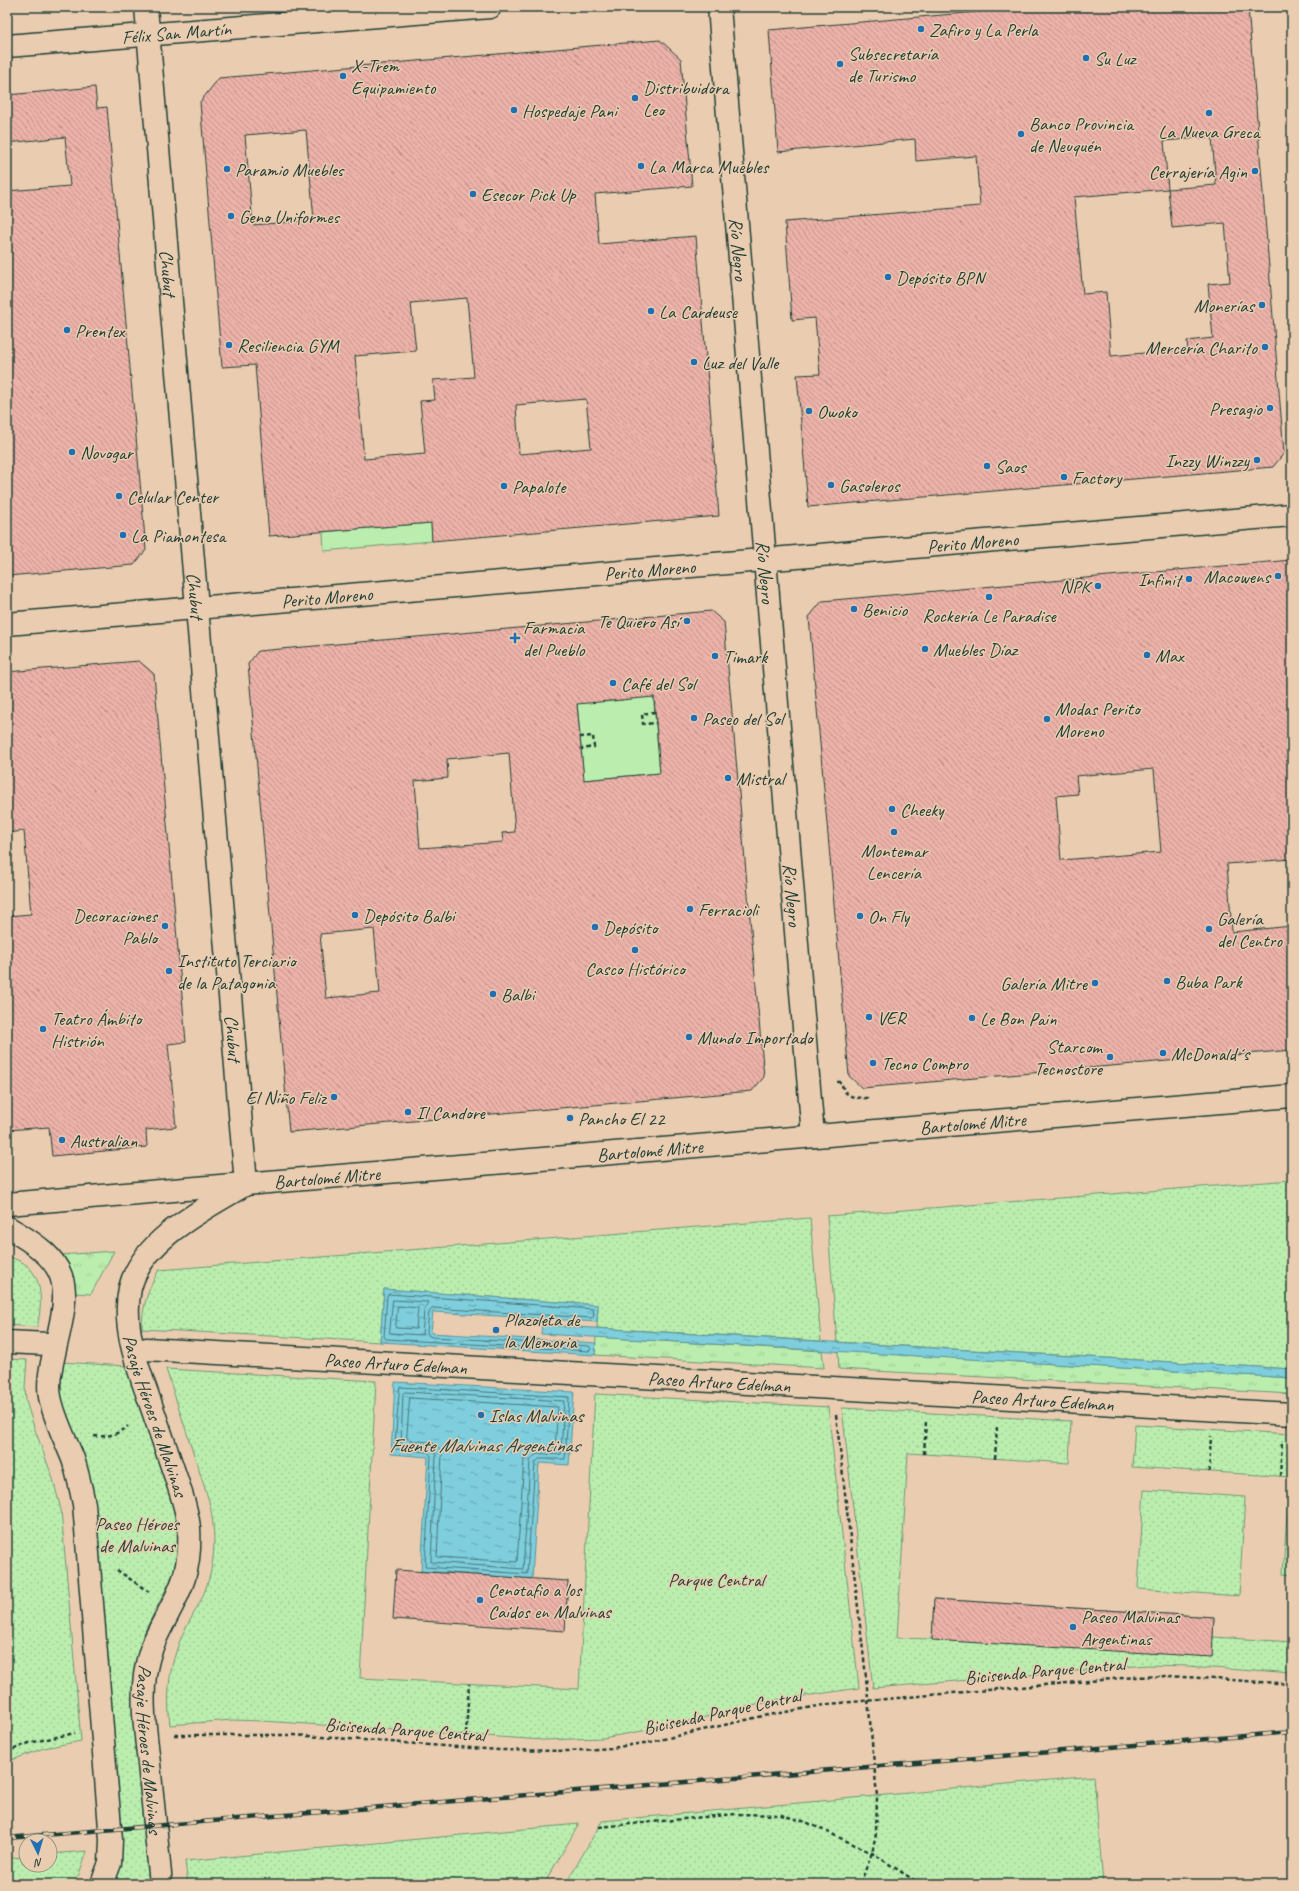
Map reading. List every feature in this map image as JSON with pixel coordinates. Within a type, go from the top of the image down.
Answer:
[{"type":"main road","name":"Chubut","points":[[146,7],[147,35],[246,1184]]},
{"type":"main road","name":"Félix San Martín","points":[[7,46],[490,7]]},
{"type":"main road","name":"Río Negro","points":[[719,7],[813,1136]]},
{"type":"main road","name":"Perito Moreno","points":[[7,624],[1292,516]]},
{"type":"main road","name":"Bartolomé Mitre","points":[[7,1204],[1292,1096]]},
{"type":"main road","name":"Pasaje Héroes de Malvinas","points":[[161,1884],[146,1735],[145,1676],[152,1644],[184,1579],[188,1562],[188,1526],[180,1490],[136,1364],[129,1332],[128,1301],[136,1273],[144,1259],[156,1246],[187,1220],[246,1184]]},
{"type":"main road","points":[[7,1227],[43,1250],[60,1272],[63,1283],[64,1308],[49,1384],[53,1408],[73,1460],[84,1504],[111,1840],[110,1863],[102,1884]]},
{"type":"main road","points":[[7,1342],[48,1344]]},
{"type":"main road","name":"Paseo Arturo Edelman","points":[[146,1349],[1292,1414]]},
{"type":"path","points":[[655,712],[642,714],[643,724],[656,723]]},
{"type":"path","points":[[580,737],[593,736],[594,747],[581,748]]},
{"type":"path","points":[[837,1082],[841,1082],[843,1090],[850,1097],[867,1098],[868,1101]]},
{"type":"path","points":[[832,1388],[852,1552],[876,1796],[876,1833],[872,1853],[860,1884]]},
{"type":"path","points":[[995,1459],[997,1417]]},
{"type":"path","points":[[924,1454],[926,1420]]},
{"type":"path","points":[[88,1436],[103,1437],[117,1434],[131,1421]]},
{"type":"path","points":[[1209,1472],[1211,1429]]},
{"type":"path","points":[[1280,1476],[1282,1434]]},
{"type":"path","name":"Bicisenda Parque Central","points":[[166,1735],[294,1735],[499,1750],[568,1751],[611,1748],[651,1742],[784,1711],[867,1700],[1135,1677],[1169,1676],[1292,1684]]},
{"type":"path","points":[[466,1734],[470,1684]]},
{"type":"path","points":[[7,1752],[29,1743],[80,1732]]},
{"type":"path","points":[[599,1827],[736,1814],[781,1815],[806,1822],[872,1853],[920,1884]]},
{"type":"green space","points":[[431,523],[432,541],[324,551],[323,532]]},
{"type":"green space","points":[[650,658],[660,773],[584,780],[575,679],[593,691],[605,702],[623,700],[634,687]]},
{"type":"green space","points":[[1292,1180],[1292,1369],[837,1342],[827,1216]]},
{"type":"green space","points":[[810,1218],[821,1341],[597,1328],[598,1305],[384,1289],[380,1342],[142,1329],[146,1298],[159,1270]]},
{"type":"green space","points":[[114,1251],[91,1294],[75,1293],[72,1274],[60,1255]]},
{"type":"green space","points":[[7,1257],[28,1266],[38,1283],[40,1305],[37,1327],[7,1325]]},
{"type":"green space","points":[[596,1337],[822,1351],[824,1368],[595,1355]]},
{"type":"green space","points":[[838,1351],[1292,1378],[1292,1394],[839,1369]]},
{"type":"green space","points":[[7,1359],[27,1360],[25,1387],[26,1401],[53,1479],[61,1510],[81,1741],[44,1748],[7,1762]]},
{"type":"green space","name":"Paseo Héroes de Malvinas","points":[[60,1362],[126,1366],[172,1503],[178,1533],[178,1546],[174,1573],[145,1631],[135,1667],[134,1683],[136,1734],[150,1884],[112,1884],[119,1862],[59,1396]]},
{"type":"green space","name":"Parque Central","points":[[166,1369],[376,1381],[360,1678],[579,1689],[595,1394],[828,1407],[859,1688],[777,1700],[659,1728],[603,1738],[543,1740],[232,1720],[170,1725],[170,1677],[174,1658],[182,1636],[206,1588],[212,1564],[214,1539],[212,1514],[209,1501]]},
{"type":"green space","points":[[842,1408],[1071,1421],[1069,1463],[908,1453],[897,1638],[932,1639],[934,1599],[1214,1617],[1213,1637],[1292,1642],[1292,1674],[1188,1666],[1147,1665],[873,1688]]},
{"type":"green space","points":[[1135,1425],[1292,1434],[1292,1477],[1132,1467]]},
{"type":"green space","points":[[1144,1490],[1245,1497],[1239,1596],[1138,1589]]},
{"type":"green space","points":[[1288,1498],[1292,1498],[1292,1575],[1283,1574]]},
{"type":"green space","points":[[1094,1776],[1103,1884],[566,1884],[602,1821]]},
{"type":"green space","points":[[579,1824],[544,1884],[188,1884],[185,1861]]},
{"type":"green space","points":[[87,1851],[79,1874],[72,1884],[7,1884],[7,1858],[18,1857],[18,1873],[58,1873],[58,1853]]},
{"type":"water","points":[[384,1289],[598,1305],[597,1322],[433,1312],[431,1333],[596,1343],[595,1355],[380,1342]]},
{"type":"water","points":[[542,1325],[1292,1369],[1292,1378],[541,1334]]},
{"type":"water","name":"Fuente Malvinas Argentinas","points":[[395,1382],[574,1392],[569,1465],[539,1463],[532,1579],[421,1571],[428,1457],[391,1454]]},
{"type":"building","points":[[1035,7],[1248,7],[1284,453],[1273,467],[808,507],[797,375],[820,374],[815,318],[792,320],[785,222],[980,206],[976,156],[916,161],[915,139],[778,152],[769,30]],"holes":[[[1212,137],[1216,185],[1168,189],[1164,141]],[[1168,189],[1172,228],[1225,223],[1230,282],[1208,284],[1213,338],[1187,341],[1188,349],[1111,356],[1106,292],[1083,294],[1074,197]]]},
{"type":"building","points":[[660,40],[681,59],[692,186],[595,194],[599,244],[696,236],[719,516],[432,541],[431,523],[269,536],[255,365],[222,367],[200,102],[219,78]],"holes":[[[306,130],[314,220],[253,225],[245,135]],[[467,298],[474,377],[433,380],[435,400],[420,401],[425,454],[364,459],[355,356],[416,351],[411,303]],[[586,399],[591,448],[519,454],[516,405]]]},
{"type":"building","points":[[95,87],[97,108],[107,107],[146,550],[134,565],[7,576],[7,191],[70,186],[65,137],[7,143],[7,95]]},
{"type":"building","points":[[1292,560],[1292,859],[1227,864],[1232,932],[1292,926],[1292,1050],[862,1088],[849,1076],[809,617],[822,601]],"holes":[[[1154,769],[1161,852],[1061,860],[1056,796],[1078,794],[1076,776]]]},
{"type":"building","points":[[711,611],[724,622],[764,1077],[752,1091],[289,1132],[248,664],[258,651]],"holes":[[[654,697],[660,773],[584,780],[577,704]],[[509,753],[515,832],[502,833],[503,842],[420,848],[415,781],[448,778],[447,759]],[[374,929],[380,993],[326,998],[320,934]]]},
{"type":"building","points":[[139,661],[154,674],[186,1042],[168,1044],[176,1127],[146,1130],[147,1147],[52,1156],[49,1127],[7,1130],[7,916],[31,914],[24,831],[7,833],[7,672]]},
{"type":"building","name":"Cenotafio a los Caídos en Malvinas","points":[[396,1570],[568,1581],[565,1631],[393,1619]]},
{"type":"building","name":"Paseo Malvinas Argentinas","points":[[934,1599],[1214,1617],[1212,1657],[932,1640]]},
{"type":"railway","points":[[7,1838],[1292,1732]]},
{"type":"place","name":"Zafiro y La Perla","points":[[921,29]]},
{"type":"place","name":"Su Luz","points":[[1086,58]]},
{"type":"place","name":"Subsecretaría de Turismo","points":[[840,64]]},
{"type":"place","name":"X-Trem Equipamiento","points":[[343,76]]},
{"type":"place","name":"Distribuidora Leo","points":[[635,98]]},
{"type":"place","name":"Hospedaje Pani","points":[[514,110]]},
{"type":"place","name":"La Nueva Greca","points":[[1209,113]]},
{"type":"place","name":"Banco Provincia de Neuquén","points":[[1021,134]]},
{"type":"place","name":"La Marca Muebles","points":[[641,166]]},
{"type":"place","name":"Paramio Muebles","points":[[227,169]]},
{"type":"place","name":"Cerrajería Agin","points":[[1255,171]]},
{"type":"place","name":"Esecor Pick Up","points":[[473,194]]},
{"type":"place","name":"Geno Uniformes","points":[[231,216]]},
{"type":"place","name":"Depósito BPN","points":[[888,277]]},
{"type":"place","name":"Monerías","points":[[1262,305]]},
{"type":"place","name":"La Cardeuse","points":[[651,311]]},
{"type":"place","name":"Prentex","points":[[67,330]]},
{"type":"place","name":"Resiliencia GYM","points":[[229,345]]},
{"type":"place","name":"Mercería Charito","points":[[1265,347]]},
{"type":"place","name":"Luz del Valle","points":[[694,362]]},
{"type":"place","name":"Presagio","points":[[1270,408]]},
{"type":"place","name":"Owoko","points":[[809,411]]},
{"type":"place","name":"Novogar","points":[[72,452]]},
{"type":"place","name":"Inzzy Winzzy","points":[[1257,460]]},
{"type":"place","name":"Saos","points":[[987,466]]},
{"type":"place","name":"Factory","points":[[1064,477]]},
{"type":"place","name":"Gasoleros","points":[[831,485]]},
{"type":"place","name":"Papalote","points":[[504,486]]},
{"type":"place","name":"Celular Center","points":[[119,496]]},
{"type":"place","name":"La Piamontesa","points":[[123,535]]},
{"type":"place","name":"Macowens","points":[[1278,576]]},
{"type":"place","name":"Infinit","points":[[1189,579]]},
{"type":"place","name":"NPK","points":[[1098,586]]},
{"type":"place","name":"Rockería Le Paradise","points":[[989,597]]},
{"type":"place","name":"Benicio","points":[[854,609]]},
{"type":"place","name":"Te Quiero Así","points":[[687,621]]},
{"type":"place","name":"Farmacia del Pueblo","points":[[515,638]]},
{"type":"place","name":"Muebles Díaz","points":[[925,649]]},
{"type":"place","name":"Max","points":[[1147,655]]},
{"type":"place","name":"Timark","points":[[715,656]]},
{"type":"place","name":"Café del Sol","points":[[613,683]]},
{"type":"place","name":"Paseo del Sol","points":[[694,718]]},
{"type":"place","name":"Modas Perito Moreno","points":[[1047,719]]},
{"type":"place","name":"Mistral","points":[[728,778]]},
{"type":"place","name":"Cheeky","points":[[892,809]]},
{"type":"place","name":"Montemar Lencería","points":[[894,832]]},
{"type":"place","name":"Ferracioli","points":[[690,909]]},
{"type":"place","name":"Depósito Balbi","points":[[355,915]]},
{"type":"place","name":"On Fly","points":[[860,916]]},
{"type":"place","name":"Decoraciones Pablo","points":[[165,926]]},
{"type":"place","name":"Depósito","points":[[595,927]]},
{"type":"place","name":"Galería del Centro","points":[[1209,929]]},
{"type":"place","name":"Casco Histórico","points":[[635,950]]},
{"type":"place","name":"Instituto Terciario de la Patagonia","points":[[169,971]]},
{"type":"place","name":"Buba Park","points":[[1167,981]]},
{"type":"place","name":"Galería Mitre","points":[[1095,983]]},
{"type":"place","name":"Balbi","points":[[493,994]]},
{"type":"place","name":"VER","points":[[869,1017]]},
{"type":"place","name":"Le Bon Pain","points":[[972,1018]]},
{"type":"place","name":"Teatro Ámbito Histrión","points":[[43,1029]]},
{"type":"place","name":"Mundo Importado","points":[[689,1037]]},
{"type":"place","name":"McDonald´s","points":[[1163,1053]]},
{"type":"place","name":"Starcom Tecnostore","points":[[1110,1057]]},
{"type":"place","name":"Tecno Compro","points":[[873,1063]]},
{"type":"place","name":"El Niño Feliz","points":[[334,1097]]},
{"type":"place","name":"Il Candore","points":[[408,1112]]},
{"type":"place","name":"Pancho El 22","points":[[570,1118]]},
{"type":"place","name":"Australian","points":[[62,1140]]},
{"type":"place","name":"Plazoleta de la Memoria","points":[[496,1330]]},
{"type":"place","name":"Islas Malvinas","points":[[481,1415]]},
{"type":"place","name":"Cenotafio a los Caídos en Malvinas","points":[[480,1600]]},
{"type":"place","name":"Paseo Malvinas Argentinas","points":[[1073,1627]]}]
